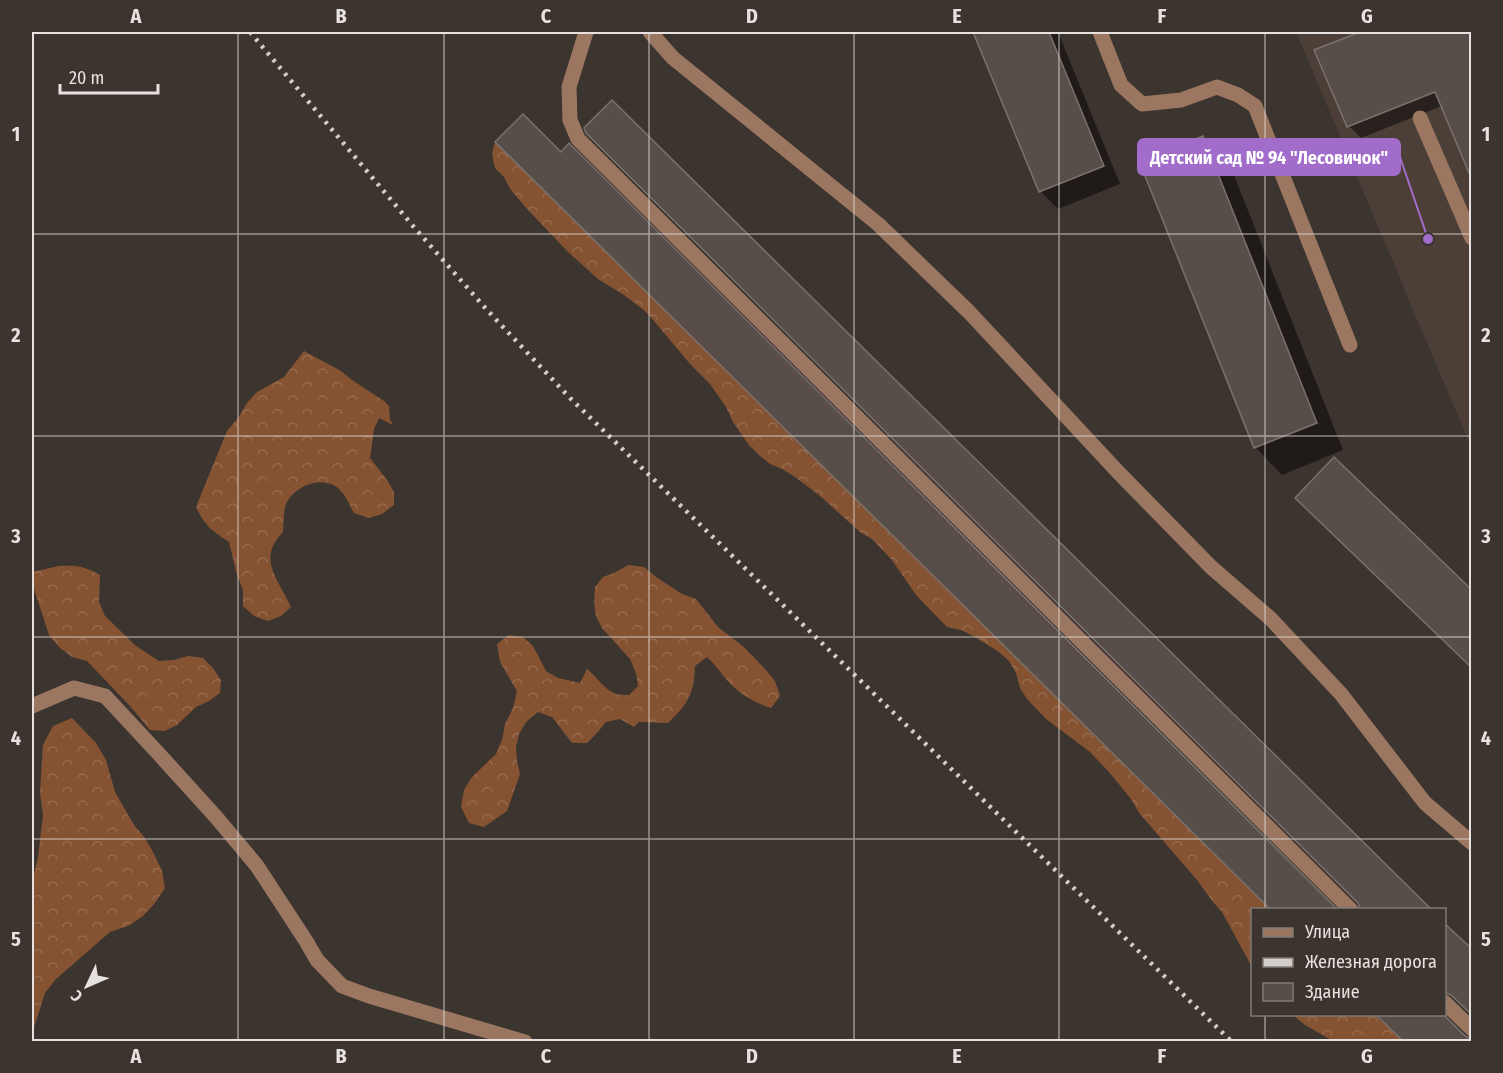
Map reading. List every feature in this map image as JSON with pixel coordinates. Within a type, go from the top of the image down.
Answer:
[{"type":"street","points":[[586,32],[569,87],[570,120],[578,139],[1350,908]]},
{"type":"street","points":[[650,32],[674,58],[879,224],[969,312],[1118,472],[1211,567],[1271,619],[1341,694],[1425,803],[1472,843]]},
{"type":"street","points":[[1100,32],[1121,85],[1142,104],[1180,100],[1217,87],[1238,95],[1255,106],[1350,345]]},
{"type":"street","points":[[1420,118],[1472,238]]},
{"type":"street","points":[[32,706],[74,688],[105,696],[216,817],[257,866],[317,960],[342,986],[369,996],[525,1041]]},
{"type":"street","points":[[1446,1004],[1472,1029]]},
{"type":"shaded area","points":[[1296,32],[1471,32],[1471,447]]},
{"type":"green space","points":[[495,142],[1269,908],[1251,908],[1251,965],[1222,912],[1197,880],[1140,814],[1109,772],[1090,752],[1046,719],[1027,699],[1009,661],[975,637],[961,630],[947,627],[916,595],[892,560],[872,539],[860,532],[795,477],[770,464],[759,455],[733,422],[710,384],[645,311],[598,279],[567,251],[528,210],[495,168],[492,154]]},
{"type":"green space","points":[[304,351],[341,371],[389,406],[393,425],[379,418],[374,429],[370,458],[394,492],[394,505],[382,514],[369,518],[354,513],[341,491],[328,483],[307,485],[295,493],[286,504],[283,532],[271,551],[272,570],[291,607],[281,616],[268,621],[254,616],[243,606],[243,590],[229,542],[209,527],[196,507],[227,431],[257,392],[284,377]]},
{"type":"green space","points":[[628,565],[644,567],[682,594],[696,599],[718,627],[744,647],[765,669],[775,681],[780,696],[771,708],[752,700],[731,684],[707,657],[695,666],[689,698],[668,723],[639,722],[634,727],[620,719],[606,722],[587,743],[572,743],[552,717],[538,712],[526,722],[519,734],[516,747],[520,774],[507,811],[484,827],[469,823],[461,807],[464,790],[472,777],[496,754],[517,691],[500,662],[497,644],[509,635],[523,637],[533,646],[546,671],[558,678],[580,683],[587,669],[606,688],[616,694],[629,695],[638,686],[630,659],[602,628],[596,616],[594,602],[595,587],[603,577]]},
{"type":"green space","points":[[59,566],[80,567],[100,575],[99,602],[105,616],[136,646],[159,661],[188,656],[203,658],[221,680],[220,693],[196,707],[177,725],[165,731],[150,730],[87,661],[72,657],[49,635],[34,589],[32,572]]},
{"type":"green space","points":[[72,718],[96,743],[106,760],[115,792],[154,854],[162,871],[165,888],[143,916],[128,926],[110,932],[56,979],[45,993],[32,1034],[32,882],[38,857],[43,815],[40,792],[43,745],[53,726]]},
{"type":"green space","points":[[1294,1016],[1376,1016],[1403,1041],[1333,1041]]},
{"type":"building","points":[[973,32],[1049,32],[1104,166],[1039,192]]},
{"type":"building","points":[[1360,32],[1472,32],[1472,180],[1435,92],[1347,127],[1314,50]]},
{"type":"building","points":[[612,100],[1430,908],[1360,908],[1358,903],[586,133],[584,128]]},
{"type":"building","points":[[523,114],[561,152],[569,143],[1336,908],[1269,908],[495,142]]},
{"type":"building","points":[[1203,136],[1317,423],[1254,448],[1139,161]]},
{"type":"building","points":[[1334,457],[1472,590],[1472,668],[1295,498]]},
{"type":"building","points":[[1446,925],[1472,949],[1472,1015],[1446,993]]},
{"type":"building","points":[[1377,1016],[1445,1016],[1465,1036],[1472,1039],[1472,1041],[1403,1041]]},
{"type":"railway","points":[[250,32],[413,226],[488,311],[570,398],[1232,1042]]},
{"type":"place","name":"Детский сад № 94 \"Лесовичок\"","points":[[1428,239]]}]
